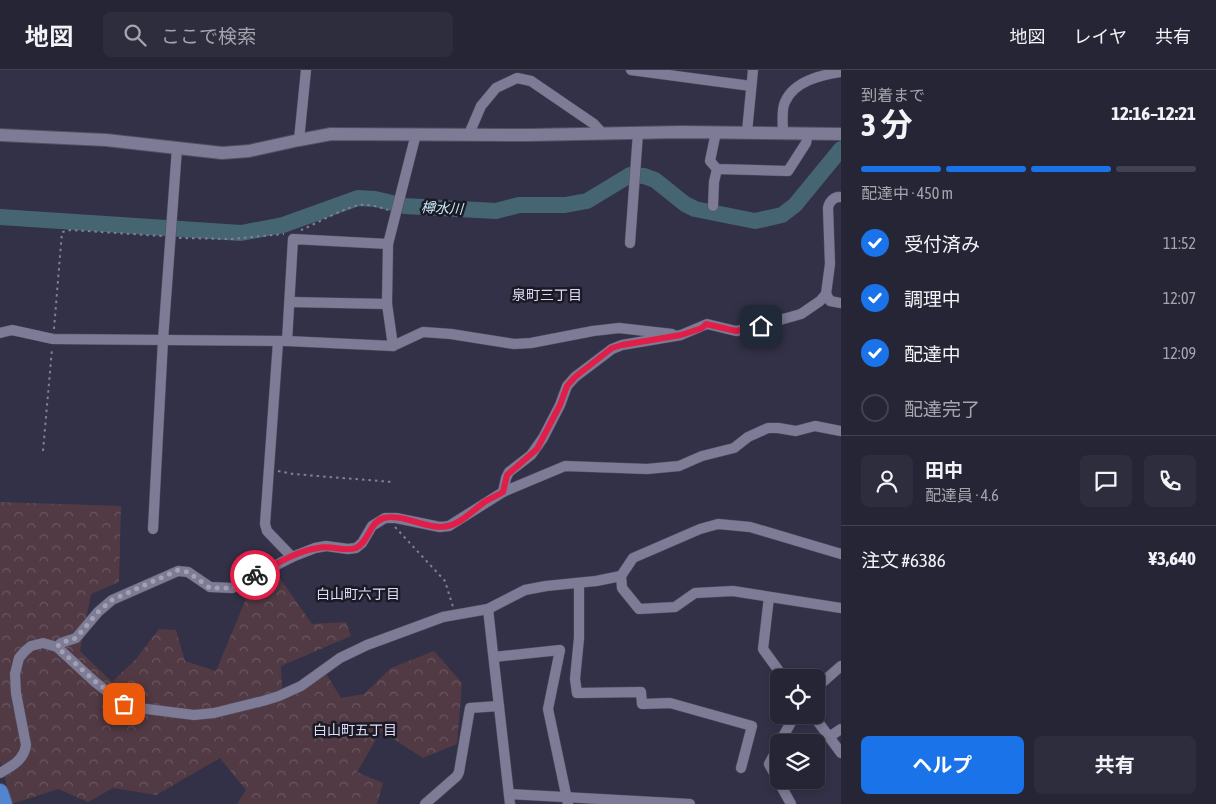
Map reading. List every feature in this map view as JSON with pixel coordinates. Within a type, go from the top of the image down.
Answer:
[{"type":"highway","points":[[0,792],[4,804]]},
{"type":"street","points":[[299,140],[306,70]]},
{"type":"street","points":[[631,70],[687,73],[751,86]]},
{"type":"street","points":[[747,132],[753,70]]},
{"type":"street","points":[[782,133],[784,103],[792,91],[817,73],[841,72]]},
{"type":"street","points":[[469,134],[481,106],[496,88],[517,74],[531,81],[594,124],[603,134]]},
{"type":"street","points":[[716,132],[710,161],[717,170]]},
{"type":"street","points":[[0,135],[97,139],[222,153],[249,151],[331,134],[747,132],[841,134]]},
{"type":"street","points":[[630,243],[638,133]]},
{"type":"street","points":[[393,346],[387,304],[388,244],[416,134]]},
{"type":"street","points":[[717,170],[788,171],[806,143],[808,134]]},
{"type":"street","points":[[153,529],[177,148]]},
{"type":"street","points":[[713,206],[714,182],[717,170]]},
{"type":"street","points":[[841,197],[833,199],[829,203],[828,208],[830,264],[826,294],[830,301],[841,303]]},
{"type":"street","points":[[292,557],[265,528],[265,516],[268,469],[283,341],[290,302],[293,239],[388,244]]},
{"type":"street","points":[[503,492],[507,475],[537,449],[556,413],[567,386],[575,377],[612,348],[681,335],[702,328],[706,324],[736,331],[774,323],[801,314],[826,294]]},
{"type":"street","points":[[290,302],[387,304]]},
{"type":"street","points":[[0,333],[12,330],[53,339],[283,341],[393,346],[423,332],[451,334],[514,344],[531,343],[585,332],[619,328],[681,335]]},
{"type":"street","points":[[57,647],[61,643],[76,638],[98,612],[112,600],[178,570],[188,572],[210,588],[232,588],[292,557],[315,548],[326,546],[348,549],[356,548],[377,522],[385,518],[440,527],[449,526],[503,492],[565,466],[647,469],[680,466],[702,456],[734,448],[748,437],[768,428],[796,431],[815,426],[841,431]]},
{"type":"street","points":[[841,554],[750,527],[718,524],[683,536],[633,558],[621,576],[622,588],[639,609],[675,607],[696,593],[733,591],[841,608]]},
{"type":"street","points":[[0,773],[18,762],[25,750],[26,745],[16,693],[16,666],[25,651],[31,646],[43,643],[57,647],[107,692],[131,707],[194,715],[238,707],[279,696],[301,686],[350,653],[443,618],[488,609],[524,590],[621,576]]},
{"type":"street","points":[[579,583],[579,638],[575,679],[577,693],[641,692],[642,704],[670,704],[752,726],[741,768]]},
{"type":"street","points":[[769,597],[763,649],[777,669]]},
{"type":"street","points":[[488,609],[510,799],[689,804]]},
{"type":"street","points":[[494,657],[560,650],[548,709],[567,800]]},
{"type":"street","points":[[825,680],[841,666]]},
{"type":"street","points":[[425,804],[457,776],[459,772],[470,708],[499,706]]},
{"type":"street","points":[[820,724],[841,753]]},
{"type":"street","points":[[829,737],[841,729]]},
{"type":"street","points":[[783,789],[791,804]]},
{"type":"path","points":[[268,469],[292,474],[392,482]]},
{"type":"path","points":[[392,518],[395,527],[444,581],[455,616]]},
{"type":"green space","points":[[0,502],[121,506],[119,582],[91,594],[80,651],[112,682],[136,659],[159,629],[176,630],[185,661],[216,671],[250,589],[279,577],[312,624],[346,622],[351,636],[281,666],[282,688],[325,672],[341,698],[364,694],[391,668],[434,651],[462,683],[457,744],[423,758],[381,731],[357,772],[383,783],[377,804],[237,804],[246,790],[220,758],[156,795],[113,788],[88,802],[58,789],[12,804],[0,761]]},
{"type":"waterway","name":"樽水川","points":[[0,217],[241,233],[283,225],[358,198],[375,199],[405,206],[496,211],[519,205],[565,205],[587,201],[630,175],[644,176],[655,180],[685,204],[695,209],[755,221],[782,215],[795,205],[841,149]]},
{"type":"way so far","points":[[124,704],[57,647],[61,643],[76,638],[98,612],[112,600],[178,570],[188,572],[210,588],[232,588],[255,575]]},
{"type":"district","name":"泉町三丁目","points":[[547,295]]},
{"type":"district","name":"白山町六丁目","points":[[358,594]]},
{"type":"district","name":"白山町五丁目","points":[[355,730]]},
{"type":"route","points":[[255,575],[315,548],[326,546],[348,549],[356,548],[367,536],[372,526],[385,518],[396,518],[440,527],[449,526],[461,520],[503,492],[509,472],[537,449],[560,405],[567,386],[575,377],[612,348],[681,335],[702,328],[706,324],[736,331],[761,326]]}]
